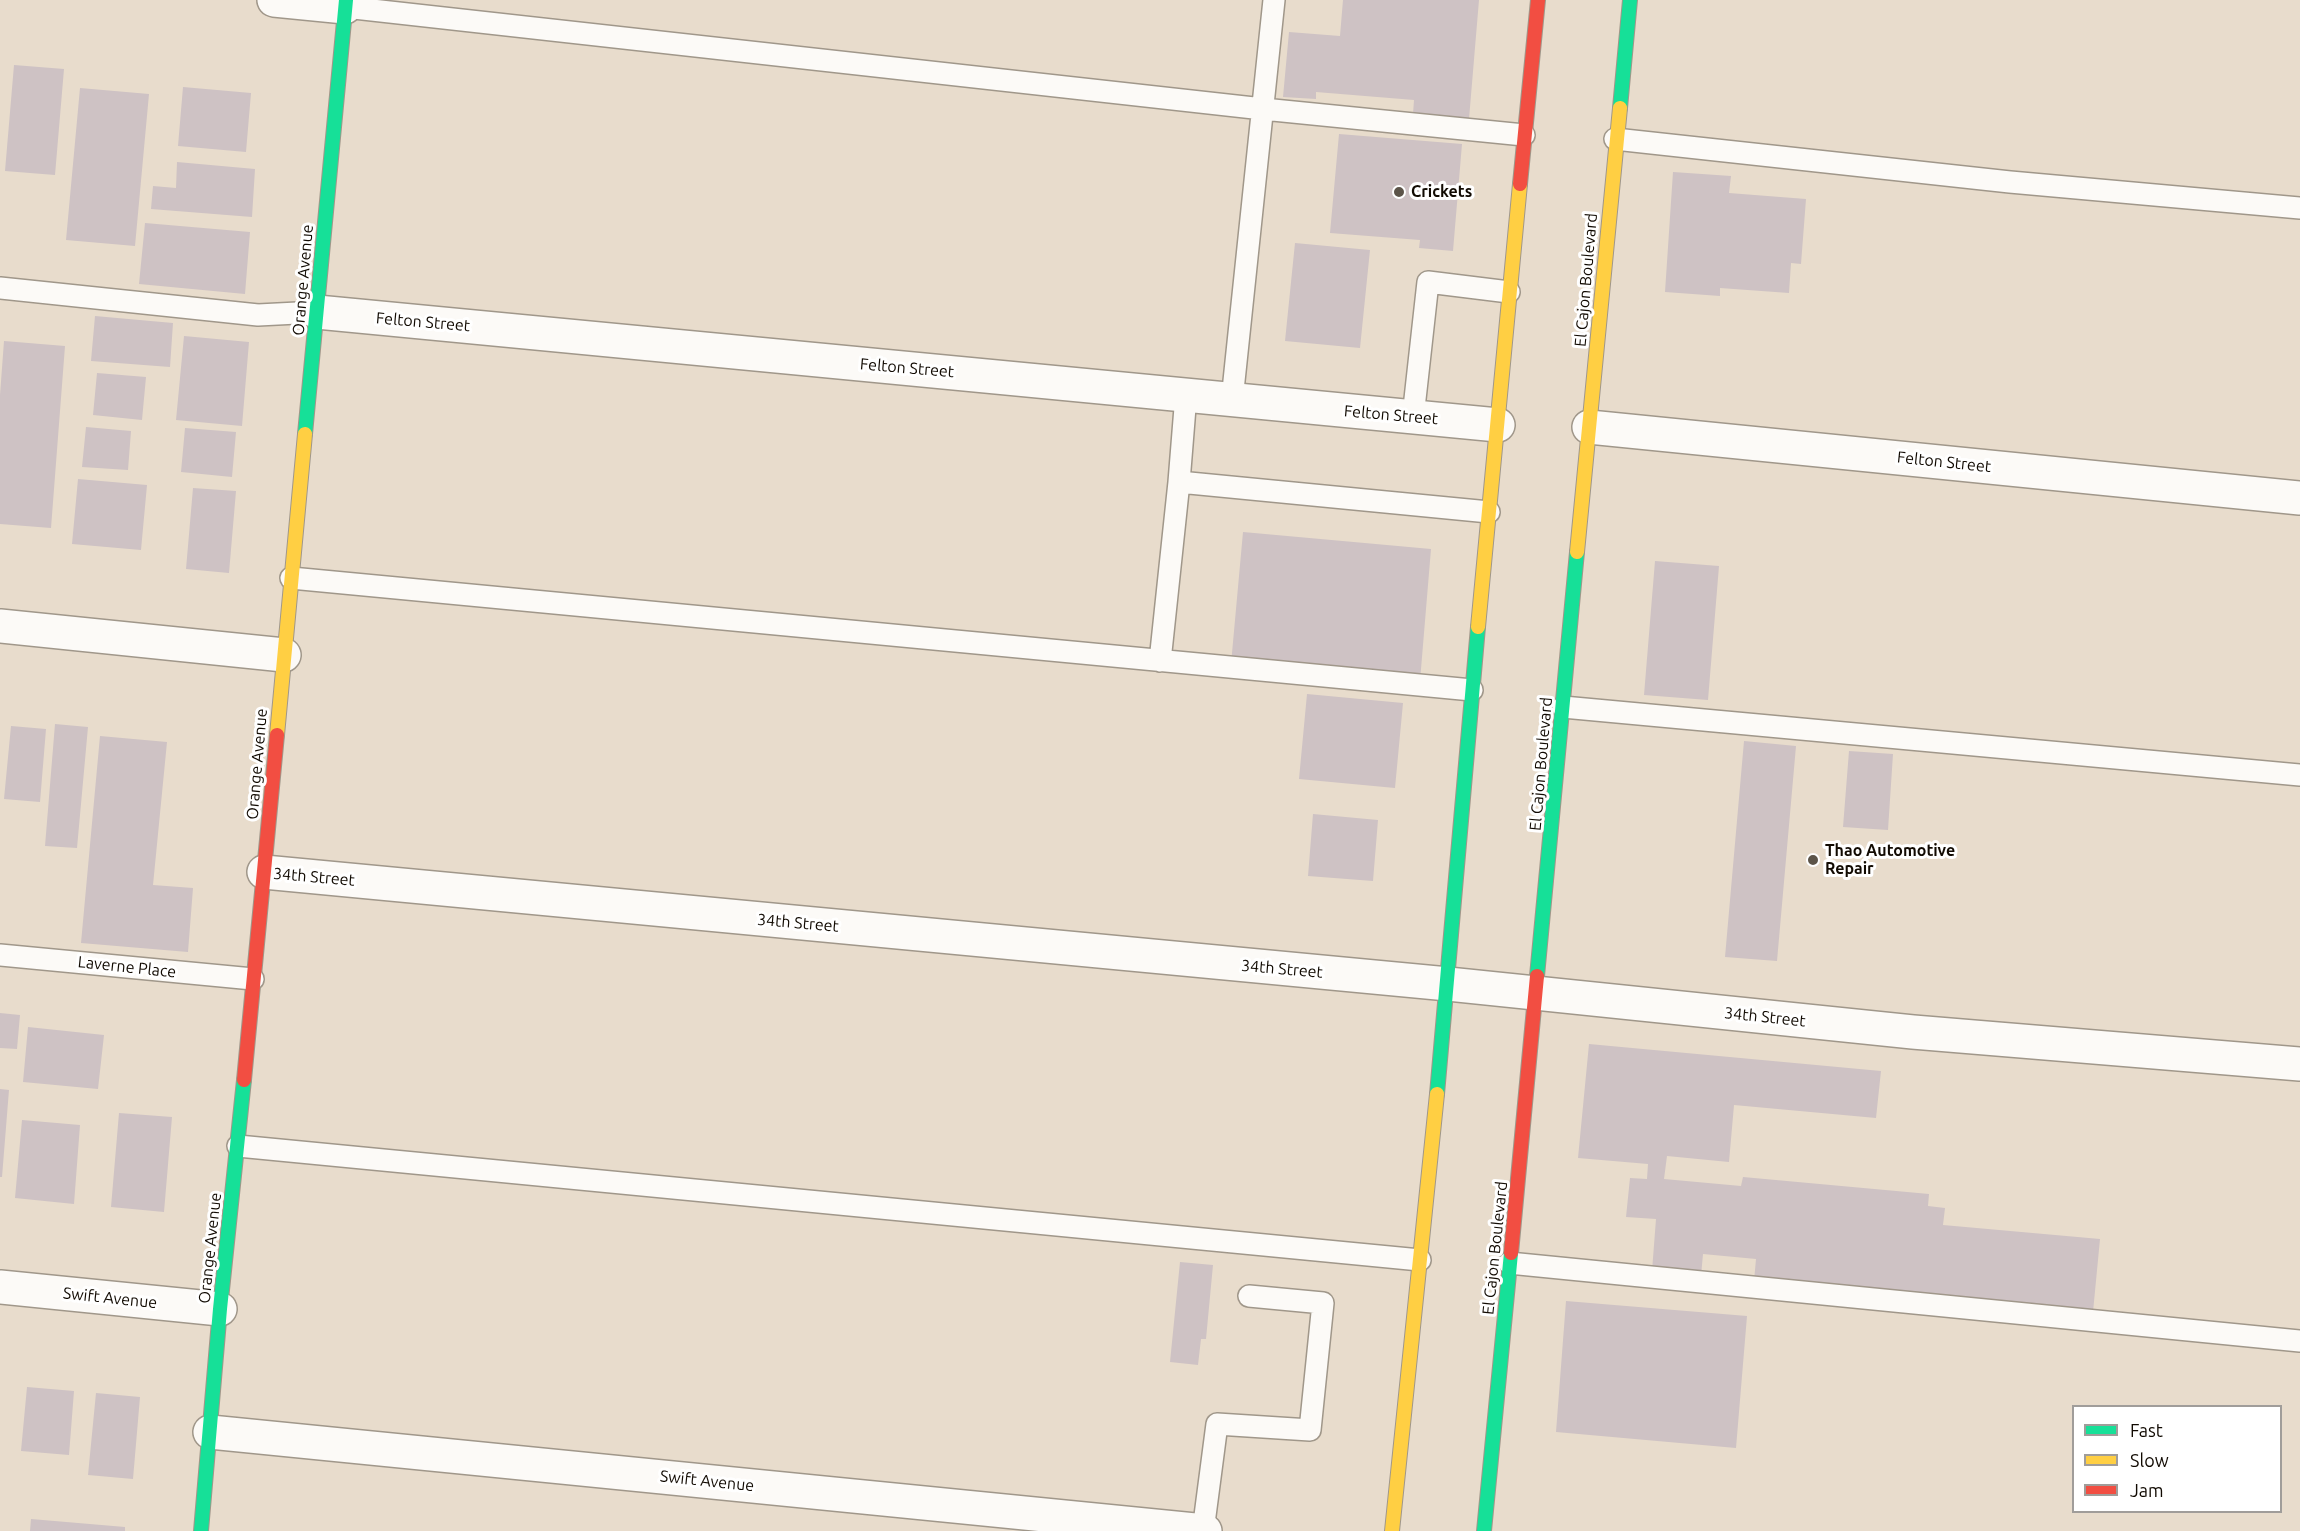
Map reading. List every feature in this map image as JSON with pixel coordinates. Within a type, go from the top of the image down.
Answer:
[{"type":"main road","points":[[1392,1531],[1448,984],[1472,690],[1538,0]]},
{"type":"main road","name":"El Cajon Boulevard","points":[[1484,1531],[1630,0]]},
{"type":"main road","name":"Orange Avenue","points":[[201,1531],[220,1309],[238,1146],[345,4]]},
{"type":"street","points":[[274,0],[345,4]]},
{"type":"street","name":"Felton Street","points":[[316,312],[1498,425]]},
{"type":"street","name":"Felton Street","points":[[1589,427],[2300,498]]},
{"type":"street","points":[[0,626],[284,655]]},
{"type":"street","name":"34th Street","points":[[264,872],[1448,984],[1913,1032],[2300,1064]]},
{"type":"street","name":"Swift Avenue","points":[[0,1287],[220,1309]]},
{"type":"street","name":"Swift Avenue","points":[[210,1432],[1204,1531]]},
{"type":"lane","points":[[1232,400],[1274,0]]},
{"type":"lane","points":[[345,4],[1263,109],[1524,135]]},
{"type":"lane","points":[[1615,139],[2010,182],[2300,208]]},
{"type":"lane","points":[[1413,417],[1428,282],[1509,292]]},
{"type":"lane","points":[[0,288],[258,315],[316,312]]},
{"type":"lane","points":[[1160,661],[1186,395]]},
{"type":"lane","points":[[1179,482],[1490,512]]},
{"type":"lane","points":[[291,578],[1472,690]]},
{"type":"lane","points":[[1563,706],[2300,775]]},
{"type":"lane","name":"Laverne Place","points":[[0,955],[253,979]]},
{"type":"lane","points":[[238,1146],[1420,1260]]},
{"type":"lane","points":[[1509,1263],[2300,1341]]},
{"type":"lane","points":[[1204,1531],[1217,1424],[1310,1430],[1323,1303],[1249,1296]]},
{"type":"building","points":[[1343,0],[1479,0],[1469,119],[1413,114],[1414,100],[1316,92],[1316,99],[1283,97],[1289,32],[1340,36]]},
{"type":"building","points":[[14,65],[64,69],[55,175],[5,171]]},
{"type":"building","points":[[183,87],[251,93],[246,152],[178,146]]},
{"type":"building","points":[[80,88],[149,94],[135,246],[66,240]]},
{"type":"building","points":[[1339,134],[1462,144],[1453,251],[1419,248],[1420,240],[1330,233]]},
{"type":"building","points":[[177,162],[255,169],[252,217],[151,209],[153,186],[176,188]]},
{"type":"building","points":[[1673,172],[1731,176],[1729,193],[1806,199],[1801,264],[1791,263],[1789,293],[1720,288],[1720,296],[1665,292]]},
{"type":"building","points":[[145,223],[250,232],[245,294],[139,284]]},
{"type":"building","points":[[1295,243],[1370,250],[1360,348],[1285,341]]},
{"type":"building","points":[[95,316],[173,323],[170,367],[91,361]]},
{"type":"building","points":[[184,336],[249,342],[242,426],[176,420]]},
{"type":"building","points":[[4,341],[65,346],[51,528],[0,524],[0,395]]},
{"type":"building","points":[[97,373],[146,377],[142,420],[93,415]]},
{"type":"building","points":[[86,427],[131,431],[128,470],[82,467]]},
{"type":"building","points":[[185,428],[236,432],[232,477],[181,472]]},
{"type":"building","points":[[78,479],[147,485],[141,550],[72,544]]},
{"type":"building","points":[[193,488],[236,491],[229,573],[186,569]]},
{"type":"building","points":[[1243,532],[1431,549],[1420,681],[1231,664]]},
{"type":"building","points":[[1655,561],[1719,566],[1708,700],[1644,695]]},
{"type":"building","points":[[1307,694],[1403,703],[1395,788],[1299,779]]},
{"type":"building","points":[[55,724],[88,727],[77,848],[45,846]]},
{"type":"building","points":[[11,726],[46,729],[40,802],[4,799]]},
{"type":"building","points":[[100,736],[167,742],[153,885],[193,888],[188,952],[81,943]]},
{"type":"building","points":[[1744,741],[1796,746],[1777,961],[1725,957]]},
{"type":"building","points":[[1849,751],[1893,754],[1888,830],[1843,827]]},
{"type":"building","points":[[1313,814],[1378,820],[1373,881],[1308,876]]},
{"type":"building","points":[[0,1013],[20,1015],[17,1049],[0,1048]]},
{"type":"building","points":[[28,1027],[104,1035],[98,1089],[23,1082]]},
{"type":"building","points":[[1589,1044],[1881,1071],[1876,1118],[1734,1105],[1729,1162],[1667,1156],[1664,1179],[1741,1186],[1743,1177],[1929,1194],[1928,1206],[1945,1208],[1943,1225],[2100,1239],[2093,1312],[1754,1281],[1756,1259],[1703,1254],[1701,1276],[1652,1271],[1656,1219],[1626,1217],[1630,1178],[1647,1179],[1648,1164],[1578,1158]]},
{"type":"building","points":[[0,1089],[9,1090],[2,1177],[0,1177]]},
{"type":"building","points":[[119,1113],[172,1117],[164,1212],[111,1207]]},
{"type":"building","points":[[22,1120],[80,1125],[74,1204],[15,1198]]},
{"type":"building","points":[[1180,1262],[1213,1265],[1206,1339],[1201,1339],[1198,1365],[1170,1362]]},
{"type":"building","points":[[1566,1301],[1747,1316],[1736,1448],[1556,1432]]},
{"type":"building","points":[[27,1387],[74,1391],[69,1455],[21,1451]]},
{"type":"building","points":[[96,1393],[140,1397],[133,1479],[88,1475]]},
{"type":"building","points":[[31,1519],[125,1527],[125,1531],[30,1531]]},
{"type":"traffic: fast","points":[[305,434],[346,0]]},
{"type":"traffic: fast","points":[[1620,108],[1630,0]]},
{"type":"traffic: fast","points":[[1537,976],[1577,552]]},
{"type":"traffic: fast","points":[[1437,1094],[1478,627]]},
{"type":"traffic: fast","points":[[201,1531],[220,1309],[244,1080]]},
{"type":"traffic: fast","points":[[1484,1531],[1511,1253]]},
{"type":"traffic: slow","points":[[1577,552],[1620,108]]},
{"type":"traffic: slow","points":[[1478,627],[1520,184]]},
{"type":"traffic: slow","points":[[277,735],[305,434]]},
{"type":"traffic: slow","points":[[1392,1531],[1437,1094]]},
{"type":"traffic: jam","points":[[1520,184],[1538,0]]},
{"type":"traffic: jam","points":[[244,1080],[277,735]]},
{"type":"traffic: jam","points":[[1511,1253],[1537,976]]},
{"type":"place","name":"Crickets","points":[[1399,192]]},
{"type":"place","name":"Thao Automotive Repair","points":[[1813,860]]}]
